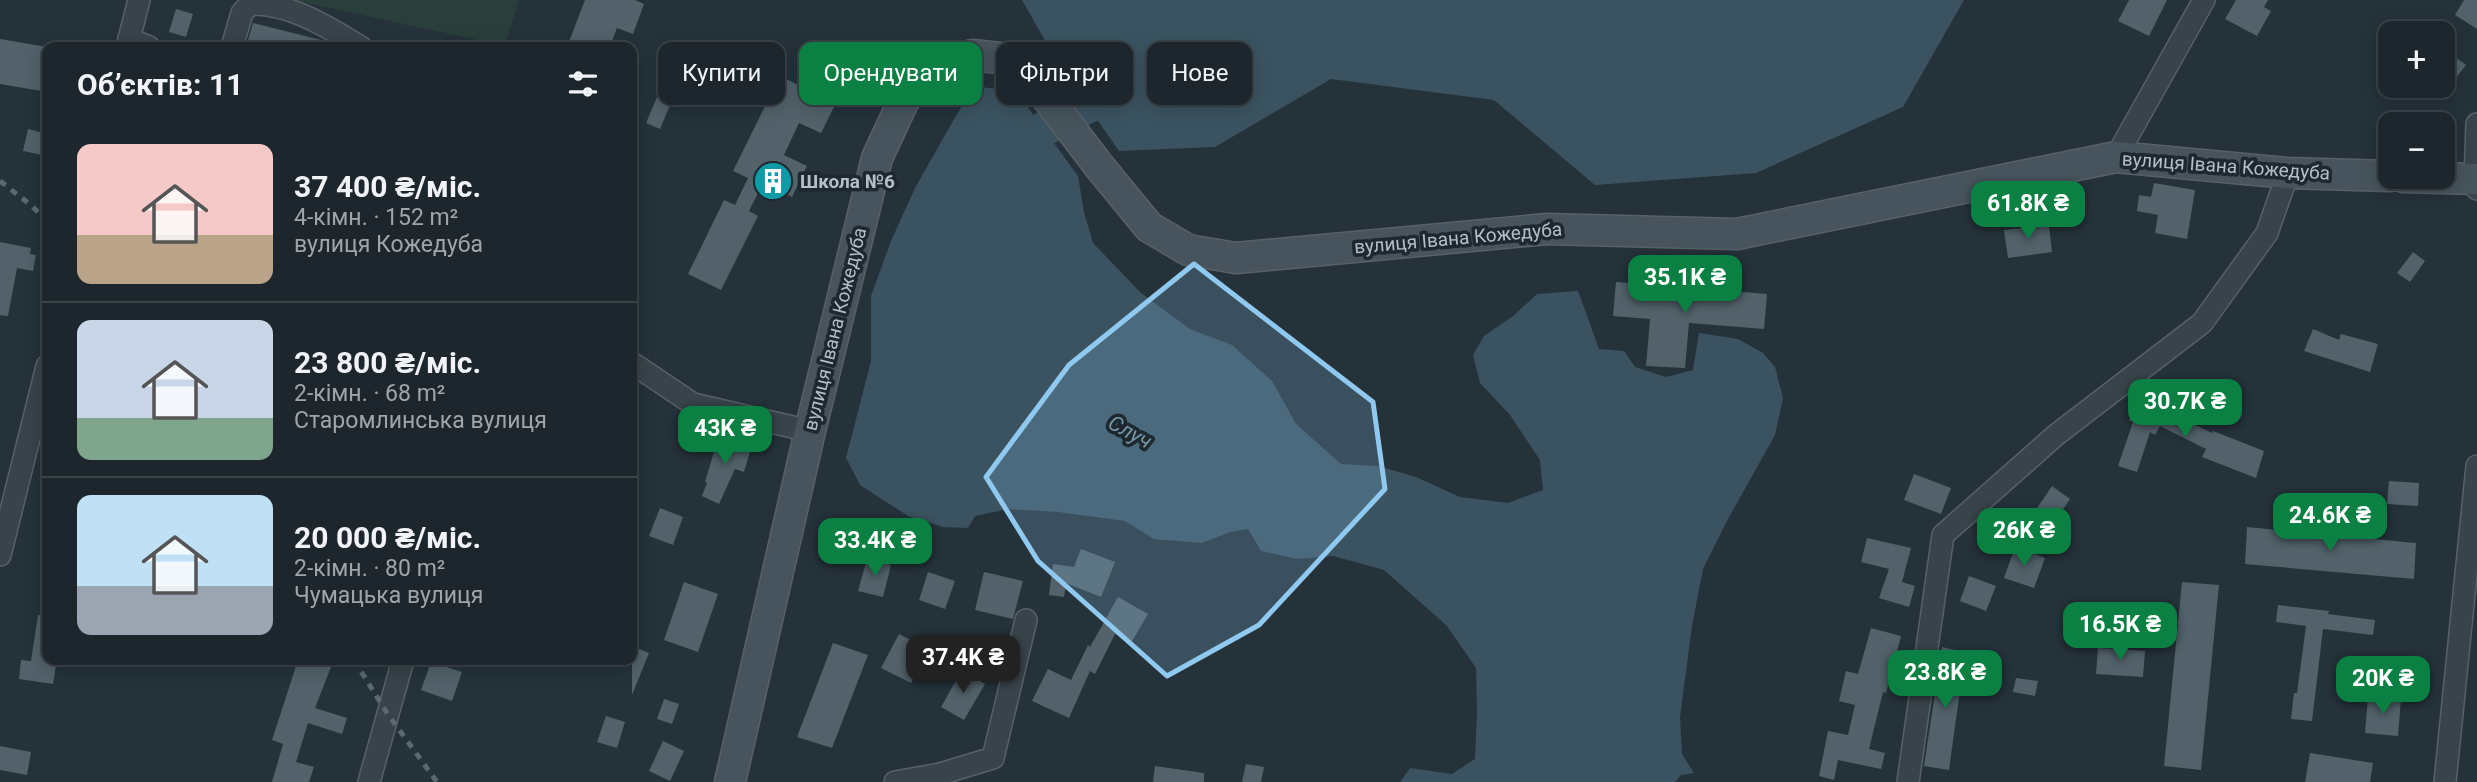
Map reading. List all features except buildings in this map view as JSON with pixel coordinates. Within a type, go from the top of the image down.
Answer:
[{"type":"main road","name":"вулиця Івана Кожедуба","points":[[730,782],[810,431],[877,158],[903,102],[920,79],[943,63],[972,55],[1000,58],[1027,70],[1149,227],[1188,250],[1236,258],[1547,229],[1737,234],[2116,157],[2288,173],[2378,176]]},
{"type":"main road","points":[[2455,181],[2476,182]]},
{"type":"street","points":[[128,42],[139,0]]},
{"type":"street","points":[[2116,157],[2204,0]]},
{"type":"street","points":[[233,42],[242,13],[250,4],[265,4],[311,18],[352,42]]},
{"type":"street","points":[[2476,182],[2477,124]]},
{"type":"street","points":[[1908,782],[1943,535],[2056,435],[2202,323],[2267,233],[2288,173]]},
{"type":"street","points":[[637,366],[693,404],[810,431]]},
{"type":"street","points":[[0,555],[42,386]]},
{"type":"street","points":[[2445,782],[2477,466]]},
{"type":"street","points":[[895,782],[940,774],[993,758],[1026,620]]},
{"type":"street","points":[[369,782],[402,665]]},
{"type":"highlighted area","points":[[1194,264],[1373,402],[1385,489],[1259,625],[1167,676],[1038,561],[986,477],[1069,365]]},
{"type":"green space","points":[[293,0],[519,0],[506,42],[487,42]]},
{"type":"water","points":[[1022,0],[1964,0],[1903,107],[1756,173],[1595,185],[1494,100],[1331,79],[1215,147],[1119,151],[1087,105],[1133,105],[1133,42],[1046,42]]},
{"type":"water","points":[[982,87],[996,89],[996,105],[1026,105],[1078,176],[1093,243],[1141,293],[1190,329],[1232,345],[1272,381],[1296,424],[1341,464],[1378,466],[1416,477],[1460,497],[1508,503],[1543,490],[1540,460],[1510,415],[1480,383],[1473,355],[1484,336],[1513,316],[1537,294],[1578,291],[1599,349],[1624,351],[1635,367],[1666,377],[1693,370],[1699,333],[1738,339],[1763,353],[1775,367],[1783,398],[1775,435],[1703,569],[1692,626],[1680,717],[1682,754],[1694,773],[1681,775],[1675,782],[1400,782],[1410,768],[1452,774],[1475,759],[1476,668],[1447,626],[1384,570],[1333,556],[1297,559],[1261,551],[1248,529],[1230,532],[1202,543],[1154,539],[1125,521],[1058,512],[1008,509],[975,516],[968,528],[943,527],[908,516],[860,485],[846,458],[871,361],[871,296],[891,241],[915,188],[962,105],[982,105]]},
{"type":"waterway","name":"Случ","points":[[1009,159],[1035,135],[1089,105]]},
{"type":"railway","points":[[0,181],[42,216]]},
{"type":"railway","points":[[357,665],[387,713],[437,782]]},
{"type":"place","name":"Школа №6","points":[[773,181]]}]
